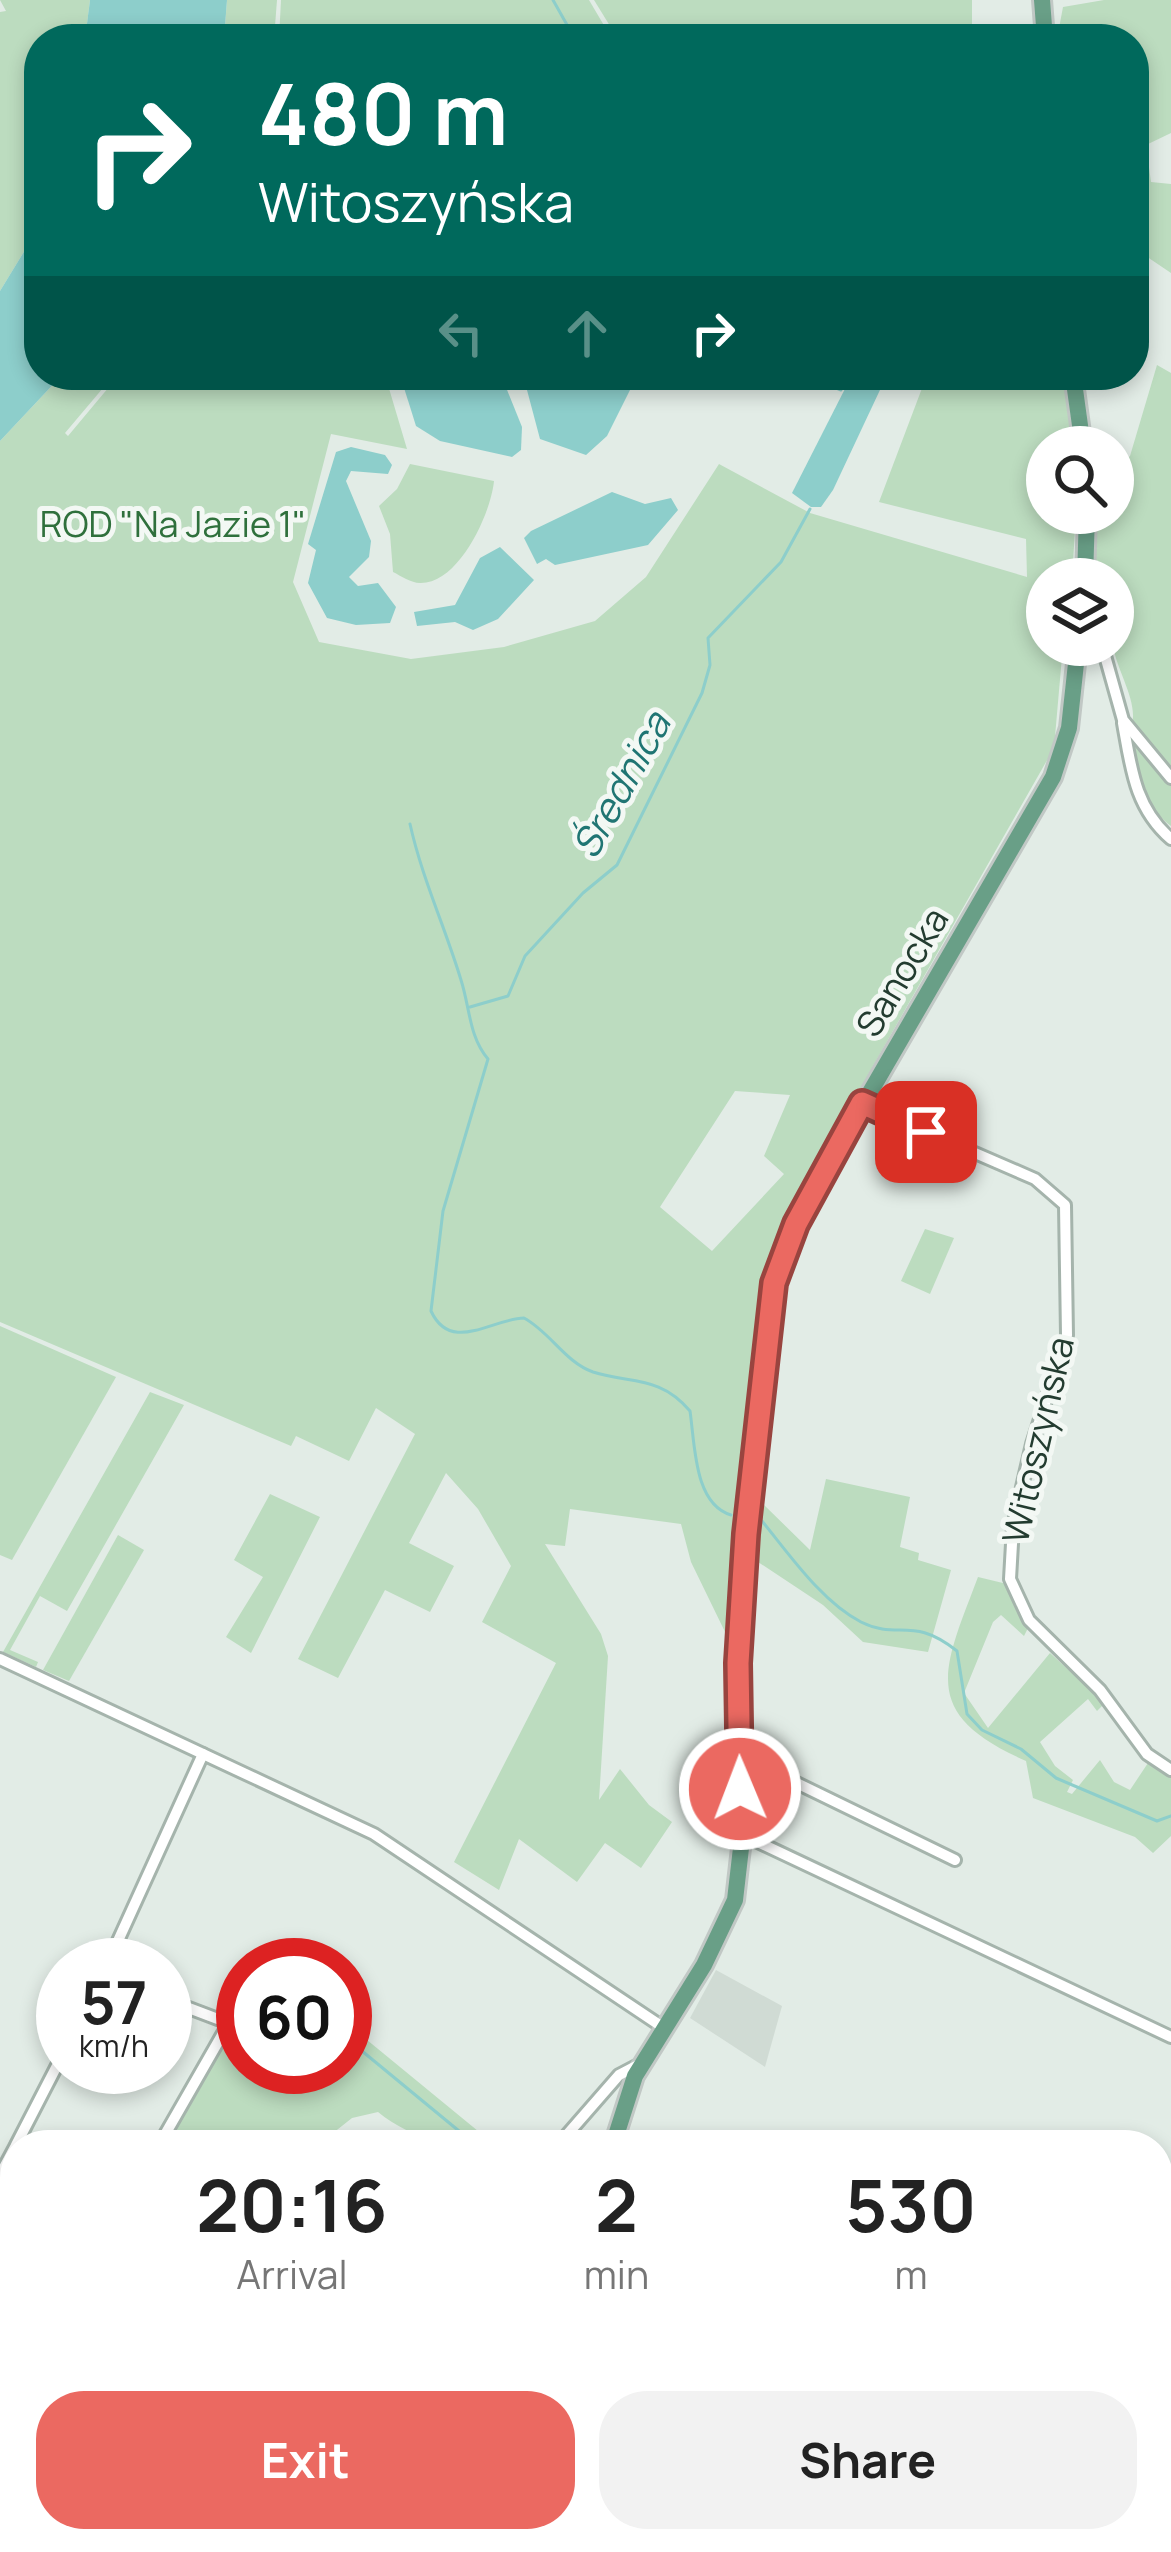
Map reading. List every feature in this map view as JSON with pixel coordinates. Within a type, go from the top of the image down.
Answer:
[{"type":"main road","points":[[1075,390],[1080,426]]},
{"type":"main road","name":"Sanocka","points":[[618,2130],[643,2063],[727,1919],[739,1872],[746,1534],[774,1283],[796,1224],[862,1103],[1053,777],[1070,728],[1076,666]]},
{"type":"street","points":[[1108,666],[1136,790],[1150,819],[1171,839]]},
{"type":"street","points":[[1123,720],[1171,778]]},
{"type":"street","name":"Witoszyńska","points":[[862,1103],[1046,1184],[1065,1205],[1066,1336],[1032,1444],[1013,1526],[1010,1579],[1029,1620],[1100,1690],[1147,1754],[1171,1770]]},
{"type":"street","points":[[0,1659],[393,1845],[664,2028]]},
{"type":"street","points":[[119,1938],[203,1754]]},
{"type":"street","points":[[739,1755],[956,1860]]},
{"type":"street","points":[[741,1834],[1171,2037]]},
{"type":"street","points":[[192,2009],[223,2021],[226,2028],[192,2087]]},
{"type":"street","points":[[571,2130],[619,2075],[643,2063]]},
{"type":"street","points":[[23,2130],[42,2094]]},
{"type":"street","points":[[168,2130],[188,2094]]},
{"type":"shaded area","points":[[716,1970],[782,2006],[765,2067],[690,2018]]},
{"type":"green space","points":[[0,0],[90,0],[87,24],[24,24],[24,252],[0,291],[0,12],[6,11]]},
{"type":"green space","points":[[227,0],[277,0],[275,24],[225,24]]},
{"type":"green space","points":[[281,0],[589,0],[603,24],[280,24]]},
{"type":"green space","points":[[594,0],[972,0],[972,24],[609,24]]},
{"type":"green space","points":[[1104,0],[1171,0],[1171,133],[1149,144],[1149,24],[1060,24],[1063,7]]},
{"type":"green space","points":[[1149,167],[1151,182],[1171,184],[1171,273],[1149,258]]},
{"type":"green space","points":[[1157,365],[1171,373],[1171,826],[1150,804],[1138,776],[1133,709],[1119,666],[1134,666],[1134,558],[1095,558],[1096,534],[1134,534],[1134,443]]},
{"type":"green space","name":"ROD \"Na Jazie 1\"","points":[[48,390],[101,390],[65,433],[68,436],[106,390],[389,390],[407,449],[331,434],[293,582],[319,642],[411,659],[504,647],[595,621],[646,577],[719,464],[810,513],[1026,577],[1026,666],[1061,666],[1054,748],[803,1189],[765,1276],[727,1636],[691,1562],[681,1524],[570,1509],[565,1546],[545,1544],[601,1634],[608,1656],[599,1800],[620,1769],[649,1805],[672,1822],[641,1868],[605,1843],[577,1882],[519,1839],[499,1890],[454,1862],[556,1663],[482,1622],[511,1566],[478,1509],[446,1473],[409,1543],[454,1566],[430,1612],[385,1590],[338,1678],[298,1659],[415,1434],[376,1408],[349,1461],[296,1436],[291,1446],[0,1322],[0,441]],"holes":[[[735,1091],[790,1095],[764,1156],[784,1174],[712,1251],[660,1207]]]},
{"type":"green space","points":[[921,390],[1067,390],[1072,426],[1026,426],[1026,534],[1075,534],[1073,558],[1026,558],[1026,539],[879,502]]},
{"type":"green space","points":[[410,464],[494,481],[480,528],[460,560],[448,572],[420,583],[393,572],[390,534],[379,506],[397,489]]},
{"type":"green space","points":[[925,1229],[954,1238],[930,1294],[901,1281]]},
{"type":"green space","points":[[0,1326],[116,1377],[12,1560],[0,1555]]},
{"type":"green space","points":[[150,1392],[184,1405],[67,1611],[40,1596],[10,1650],[38,1662],[36,1667],[3,1652]]},
{"type":"green space","points":[[826,1479],[910,1497],[900,1547],[919,1553],[918,1560],[951,1570],[928,1652],[863,1642],[823,1605],[752,1558],[756,1506],[761,1502],[810,1550]]},
{"type":"green space","points":[[270,1494],[320,1517],[251,1653],[226,1637],[263,1577],[234,1560]]},
{"type":"green space","points":[[118,1535],[144,1550],[69,1681],[43,1670]]},
{"type":"green space","points":[[978,1577],[1007,1584],[1028,1628],[1024,1636],[1001,1615],[993,1622],[964,1693],[988,1728],[1050,1653],[1105,1703],[1097,1711],[1088,1699],[1040,1742],[1055,1766],[1073,1780],[1067,1792],[1072,1794],[1100,1760],[1114,1782],[1130,1790],[1148,1763],[1171,1776],[1171,1836],[1153,1853],[1135,1837],[1033,1798],[1026,1761],[991,1743],[954,1706],[948,1686],[949,1663]]},
{"type":"green space","points":[[372,2044],[477,2130],[408,2130],[378,2112],[352,2118],[337,2130],[171,2130],[216,2051],[216,2094],[372,2094]]},
{"type":"water","points":[[90,0],[227,0],[225,24],[87,24]]},
{"type":"water","points":[[24,252],[24,390],[48,390],[0,441],[0,291]]},
{"type":"water","points":[[405,390],[507,390],[522,427],[521,450],[512,457],[440,441],[416,426]]},
{"type":"water","points":[[527,390],[630,390],[607,436],[586,455],[540,439]]},
{"type":"water","points":[[844,390],[880,390],[821,507],[811,507],[792,493]]},
{"type":"water","points":[[351,447],[385,455],[392,465],[388,474],[351,471],[346,481],[371,541],[369,557],[349,577],[358,586],[378,583],[396,607],[390,623],[356,625],[327,618],[308,583],[316,550],[308,544],[336,452]]},
{"type":"water","points":[[612,492],[645,504],[671,498],[678,510],[648,545],[555,565],[546,559],[537,564],[524,538],[531,531]]},
{"type":"water","points":[[500,547],[534,580],[498,619],[473,630],[455,622],[417,626],[414,612],[455,605],[480,558]]},
{"type":"waterway","name":"Średnica","points":[[553,0],[567,24]]},
{"type":"waterway","name":"Średnica","points":[[470,1007],[508,996],[525,956],[583,893],[617,865],[702,693],[710,665],[708,638],[781,562],[810,509]]},
{"type":"waterway","name":"Średnica","points":[[410,824],[473,1032],[488,1059],[443,1211],[431,1311],[439,1324],[461,1332],[524,1318],[583,1367],[644,1382],[679,1399],[690,1411],[703,1486],[719,1509],[731,1515]]},
{"type":"waterway","name":"Średnica","points":[[762,1521],[807,1576],[847,1613],[874,1627],[928,1634],[957,1651],[967,1714],[982,1730],[1021,1749],[1056,1778],[1157,1821],[1171,1816]]},
{"type":"waterway","points":[[372,2059],[458,2130]]},
{"type":"route","points":[[740,1789],[738,1663],[746,1534],[769,1311],[778,1268],[811,1194],[862,1103],[926,1132]]}]
